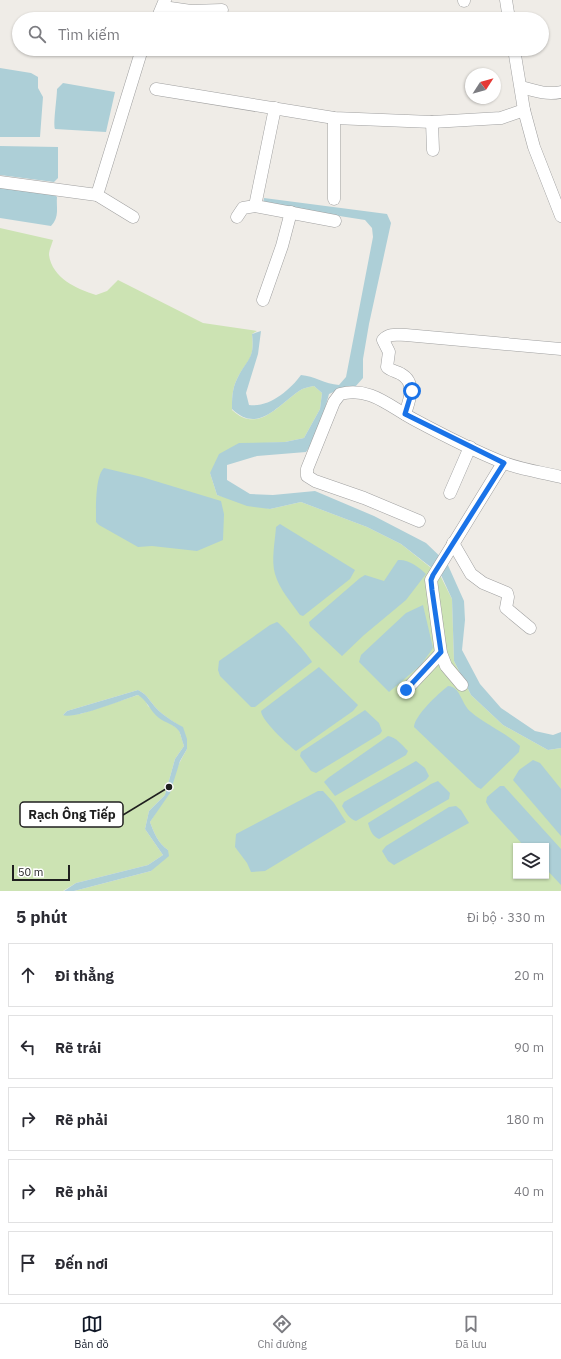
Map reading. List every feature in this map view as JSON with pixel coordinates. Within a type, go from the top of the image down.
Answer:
[{"type":"street","points":[[506,0],[508,12]]},
{"type":"street","points":[[164,4],[191,11],[222,10]]},
{"type":"street","points":[[97,195],[140,56]]},
{"type":"street","points":[[515,56],[524,110],[534,147],[561,216]]},
{"type":"street","points":[[521,88],[552,94],[561,92]]},
{"type":"street","points":[[156,89],[334,118],[432,122],[501,118],[524,110]]},
{"type":"street","points":[[255,206],[275,108]]},
{"type":"street","points":[[334,118],[334,199]]},
{"type":"street","points":[[432,122],[433,150]]},
{"type":"street","points":[[0,182],[97,195],[133,217]]},
{"type":"street","points":[[238,217],[243,208],[255,206],[336,222]]},
{"type":"street","points":[[263,300],[282,246],[291,212]]},
{"type":"street","points":[[405,414],[412,391],[410,384],[402,374],[387,367],[389,352],[383,340],[386,337],[391,335],[406,335],[561,349]]},
{"type":"street","points":[[419,521],[364,498],[315,481],[308,476],[307,469],[334,402],[340,394],[350,391],[369,395],[390,403],[405,414],[504,463],[561,477]]},
{"type":"street","points":[[450,493],[470,447]]},
{"type":"street","points":[[462,685],[446,666],[441,652],[431,580],[450,547],[504,463]]},
{"type":"street","points":[[450,547],[471,574],[483,583],[507,593],[508,597],[506,608],[530,628]]},
{"type":"street","points":[[406,690],[441,652]]},
{"type":"green space","points":[[0,228],[53,240],[49,255],[55,270],[66,281],[89,293],[96,295],[107,291],[118,280],[203,323],[257,331],[252,334],[253,343],[251,355],[235,383],[232,398],[232,410],[241,417],[250,419],[259,418],[275,410],[302,389],[314,386],[322,393],[320,409],[304,438],[285,442],[265,443],[210,473],[217,495],[270,509],[301,502],[367,527],[401,544],[440,575],[452,599],[454,661],[471,695],[503,725],[548,750],[561,748],[561,891],[74,891],[151,871],[168,850],[159,841],[150,822],[165,795],[149,811],[145,829],[163,855],[148,865],[76,883],[63,891],[0,891]],"holes":[[[138,690],[143,693],[162,713],[182,727],[187,749],[165,795],[175,759],[184,746],[179,730],[148,706],[144,698],[138,695],[80,714],[63,715],[67,711]]]},
{"type":"water","points":[[0,68],[31,73],[38,77],[38,88],[43,97],[40,137],[0,137]]},
{"type":"water","points":[[63,83],[115,92],[106,132],[55,129],[54,121],[57,89]]},
{"type":"water","points":[[0,146],[58,147],[58,178],[54,182],[0,175]]},
{"type":"water","points":[[0,187],[54,194],[57,197],[57,216],[54,223],[51,226],[0,218]]},
{"type":"water","points":[[264,198],[387,214],[391,223],[369,324],[363,359],[363,378],[355,387],[338,390],[329,394],[318,434],[306,452],[257,456],[227,465],[227,480],[250,494],[273,495],[315,491],[374,516],[426,543],[447,563],[464,601],[465,620],[462,650],[480,684],[501,708],[535,731],[553,735],[561,732],[561,748],[548,750],[503,725],[471,695],[454,661],[452,599],[441,575],[401,544],[367,527],[301,502],[270,509],[247,506],[217,495],[210,473],[219,454],[239,443],[285,442],[304,438],[320,409],[322,393],[314,386],[301,390],[275,410],[259,418],[250,419],[241,416],[232,409],[235,383],[251,354],[253,343],[252,334],[261,331],[258,354],[246,393],[249,405],[264,404],[278,397],[285,392],[301,375],[339,385],[346,377],[373,237],[372,228],[365,220],[263,204]]},
{"type":"water","points":[[104,468],[142,477],[221,501],[224,514],[223,540],[197,551],[152,546],[138,547],[99,525],[96,522],[97,493],[99,478]]},
{"type":"water","points":[[280,524],[355,570],[350,579],[303,616],[300,615],[286,596],[279,585],[275,574],[273,563],[274,545],[276,527]]},
{"type":"water","points":[[398,560],[413,564],[426,574],[406,600],[364,635],[342,656],[310,626],[309,622],[365,575],[384,581]]},
{"type":"water","points":[[423,605],[433,648],[421,665],[389,692],[359,662],[361,655],[406,613]]},
{"type":"water","points":[[277,622],[307,654],[312,662],[255,707],[251,707],[220,676],[218,670],[219,661],[270,625]]},
{"type":"water","points":[[319,667],[358,705],[353,711],[296,751],[270,726],[262,715],[261,711]]},
{"type":"water","points":[[448,686],[456,689],[465,705],[471,712],[520,746],[519,752],[481,789],[477,787],[414,727],[418,717],[433,699]]},
{"type":"water","points":[[138,690],[143,693],[162,713],[183,727],[187,739],[187,749],[180,761],[170,793],[150,822],[159,841],[168,850],[169,856],[151,871],[74,891],[64,891],[76,883],[148,865],[163,855],[145,829],[149,811],[165,795],[175,759],[184,746],[179,731],[159,718],[138,695],[77,715],[63,715],[67,711]]},
{"type":"water","points":[[365,710],[379,723],[382,731],[380,734],[316,773],[311,771],[300,756],[301,752]]},
{"type":"water","points":[[388,736],[396,740],[408,751],[406,755],[335,796],[324,782]]},
{"type":"water","points":[[533,760],[540,763],[561,789],[561,836],[513,780],[519,770]]},
{"type":"water","points":[[416,761],[425,768],[429,776],[426,780],[356,821],[351,819],[342,806],[344,802]]},
{"type":"water","points":[[438,781],[450,793],[449,799],[379,839],[373,834],[368,823]]},
{"type":"water","points":[[500,786],[504,786],[561,849],[561,885],[549,872],[549,843],[521,843],[490,809],[486,802],[487,797]]},
{"type":"water","points":[[318,791],[323,791],[334,803],[346,822],[265,871],[251,872],[247,863],[235,847],[236,834]]},
{"type":"water","points":[[456,806],[461,810],[469,823],[394,865],[388,861],[382,851],[386,846],[449,807]]},
{"type":"place","name":"Rạch Ông Tiếp","points":[[169,787]]},
{"type":"route","points":[[406,690],[441,652],[437,633],[432,590],[431,580],[433,575],[504,463],[405,414],[412,391]]}]
